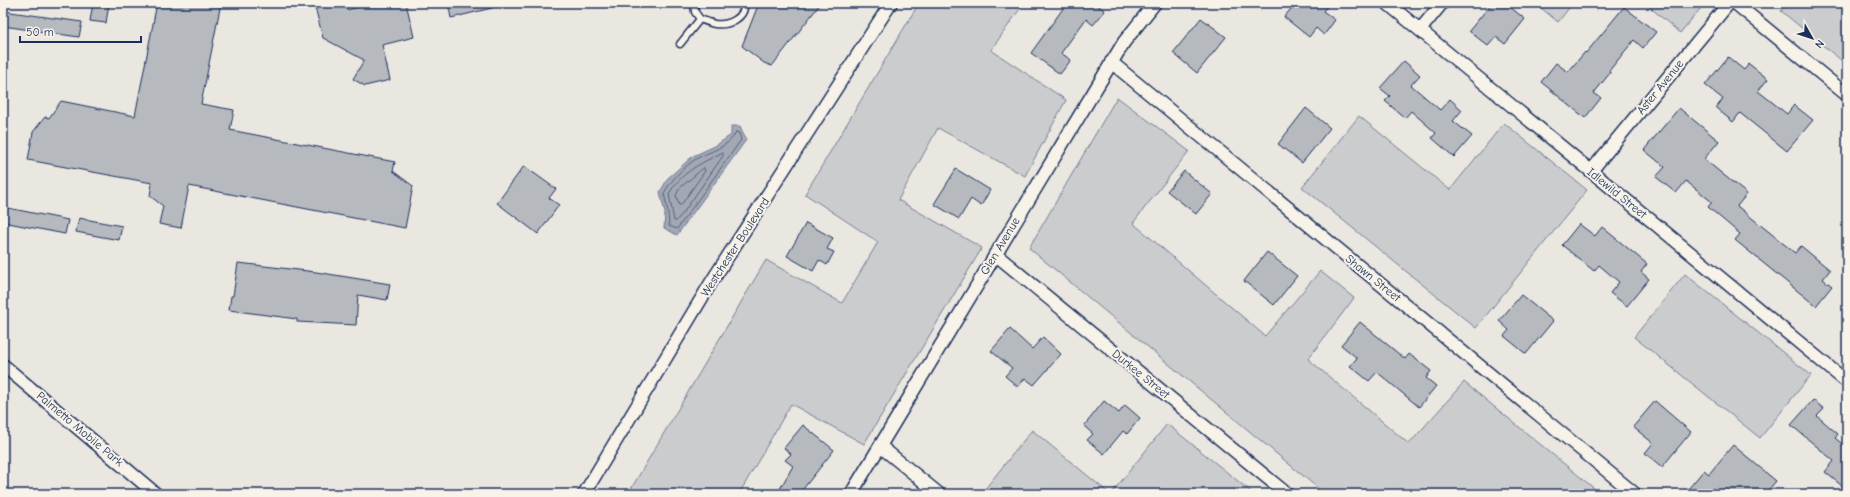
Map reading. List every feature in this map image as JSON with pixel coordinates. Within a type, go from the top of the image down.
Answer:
[{"type":"street","name":"Westchester Boulevard","points":[[584,494],[712,281],[891,3]]},
{"type":"street","name":"Glen Avenue","points":[[851,494],[1111,62],[1124,42],[1155,3]]},
{"type":"street","name":"Idlewild Street","points":[[1387,3],[1847,382]]},
{"type":"street","points":[[1420,30],[1442,3]]},
{"type":"street","name":"Aster Avenue","points":[[1591,171],[1729,3]]},
{"type":"street","points":[[1736,3],[1847,95]]},
{"type":"street","name":"Shawn Street","points":[[1111,62],[1635,494]]},
{"type":"street","name":"Durkee Street","points":[[996,254],[1287,494]]},
{"type":"street","name":"Palmetto Mobile Park","points":[[3,365],[156,494]]},
{"type":"street","points":[[880,446],[939,494]]},
{"type":"lane","points":[[694,3],[695,12],[700,19],[716,24],[734,22],[740,17],[745,6],[744,3]]},
{"type":"lane","points":[[680,44],[700,19]]},
{"type":"shaded area","points":[[919,3],[1024,3],[991,50],[1066,100],[1025,176],[938,128],[898,200],[982,248],[864,444],[791,404],[739,494],[628,494],[766,260],[842,303],[878,242],[805,194]]},
{"type":"shaded area","points":[[1535,3],[1573,3],[1558,22]]},
{"type":"shaded area","points":[[1645,3],[1705,3],[1680,33]]},
{"type":"shaded area","points":[[1788,3],[1847,3],[1847,65],[1781,11]]},
{"type":"shaded area","points":[[1117,97],[1189,151],[1133,223],[1265,336],[1320,271],[1354,298],[1308,359],[1409,444],[1464,382],[1601,494],[1325,494],[1029,248]]},
{"type":"shaded area","points":[[1359,116],[1450,190],[1504,123],[1587,190],[1476,328],[1302,187]]},
{"type":"shaded area","points":[[1685,274],[1811,375],[1760,438],[1634,337]]},
{"type":"shaded area","points":[[1167,424],[1254,494],[1111,494]]},
{"type":"shaded area","points":[[1032,430],[1110,494],[981,494]]},
{"type":"water","points":[[731,126],[740,126],[746,140],[677,235],[664,228],[665,213],[660,192],[668,178],[693,156],[715,146],[731,135]]},
{"type":"building","points":[[93,3],[109,3],[106,23],[90,21]]},
{"type":"building","points":[[157,3],[221,3],[201,104],[234,110],[230,130],[395,162],[393,171],[413,186],[405,228],[189,186],[181,228],[159,224],[163,206],[150,196],[152,183],[28,160],[33,132],[45,117],[49,118],[61,101],[135,116]]},
{"type":"building","points":[[314,3],[345,3],[347,10],[375,3],[406,3],[414,37],[382,45],[390,80],[365,86],[353,79],[364,60],[323,38]]},
{"type":"building","points":[[448,3],[491,3],[492,8],[451,18]]},
{"type":"building","points":[[759,3],[821,3],[772,66],[764,63],[742,46]]},
{"type":"building","points":[[1067,3],[1095,3],[1105,11],[1093,25],[1086,19],[1061,53],[1071,60],[1060,74],[1031,53]]},
{"type":"building","points":[[1296,3],[1330,3],[1323,11],[1335,20],[1324,35],[1316,28],[1309,37],[1284,17]]},
{"type":"building","points":[[1492,3],[1505,3],[1525,19],[1505,44],[1496,37],[1488,46],[1469,31]]},
{"type":"building","points":[[1624,7],[1656,32],[1643,48],[1634,40],[1609,71],[1610,73],[1594,93],[1601,98],[1585,118],[1541,82],[1556,63],[1568,72],[1585,52],[1586,53]]},
{"type":"building","points":[[3,11],[82,22],[79,37],[3,26]]},
{"type":"building","points":[[1201,18],[1226,37],[1197,73],[1173,53]]},
{"type":"building","points":[[1728,57],[1744,70],[1749,64],[1768,79],[1758,91],[1787,114],[1794,105],[1813,120],[1787,151],[1740,113],[1733,122],[1716,108],[1723,99],[1705,85]]},
{"type":"building","points":[[1404,61],[1420,75],[1411,85],[1440,110],[1450,99],[1462,110],[1453,121],[1472,136],[1454,157],[1432,138],[1436,133],[1411,111],[1405,118],[1385,101],[1390,96],[1380,88]]},
{"type":"building","points":[[1306,108],[1330,128],[1302,163],[1278,144]]},
{"type":"building","points":[[1679,108],[1719,141],[1704,159],[1747,194],[1737,206],[1795,253],[1801,246],[1830,270],[1823,279],[1832,286],[1816,306],[1735,240],[1740,234],[1708,207],[1712,202],[1686,181],[1676,193],[1656,177],[1665,167],[1644,150]]},
{"type":"building","points":[[524,166],[556,189],[549,198],[559,205],[538,234],[497,203]]},
{"type":"building","points":[[956,169],[990,190],[981,206],[971,199],[959,219],[934,204]]},
{"type":"building","points":[[1184,171],[1212,194],[1196,214],[1167,191]]},
{"type":"building","points":[[3,207],[68,220],[65,234],[3,222]]},
{"type":"building","points":[[79,218],[122,226],[119,240],[76,232]]},
{"type":"building","points":[[806,223],[833,238],[827,249],[834,252],[827,265],[819,260],[813,271],[787,256]]},
{"type":"building","points":[[1579,224],[1595,236],[1602,227],[1647,264],[1641,272],[1649,279],[1627,306],[1610,293],[1619,282],[1599,265],[1594,271],[1562,245]]},
{"type":"building","points":[[1267,252],[1297,276],[1274,305],[1244,281]]},
{"type":"building","points":[[238,263],[316,272],[390,284],[387,300],[358,295],[356,325],[297,322],[297,319],[229,310],[231,296],[233,296]]},
{"type":"building","points":[[1521,295],[1553,321],[1526,354],[1504,336],[1509,330],[1499,321]]},
{"type":"building","points":[[1360,322],[1405,359],[1409,354],[1431,371],[1426,378],[1436,386],[1419,407],[1377,372],[1369,381],[1350,366],[1357,358],[1341,345]]},
{"type":"building","points":[[1010,329],[1032,349],[1043,337],[1061,354],[1034,385],[1025,378],[1018,387],[1005,376],[1012,368],[991,351]]},
{"type":"building","points":[[1813,400],[1824,409],[1817,416],[1838,434],[1835,438],[1846,447],[1847,445],[1847,490],[1825,472],[1834,461],[1791,425]]},
{"type":"building","points":[[1104,401],[1119,413],[1125,405],[1140,418],[1127,434],[1123,431],[1104,454],[1087,440],[1093,434],[1084,426]]},
{"type":"building","points":[[1655,401],[1691,432],[1662,467],[1645,453],[1653,443],[1633,427]]},
{"type":"building","points":[[803,425],[834,450],[799,494],[777,494],[793,466],[785,460],[791,454],[784,448]]},
{"type":"building","points":[[1733,445],[1776,481],[1765,494],[1684,494],[1704,470],[1709,474]]}]
